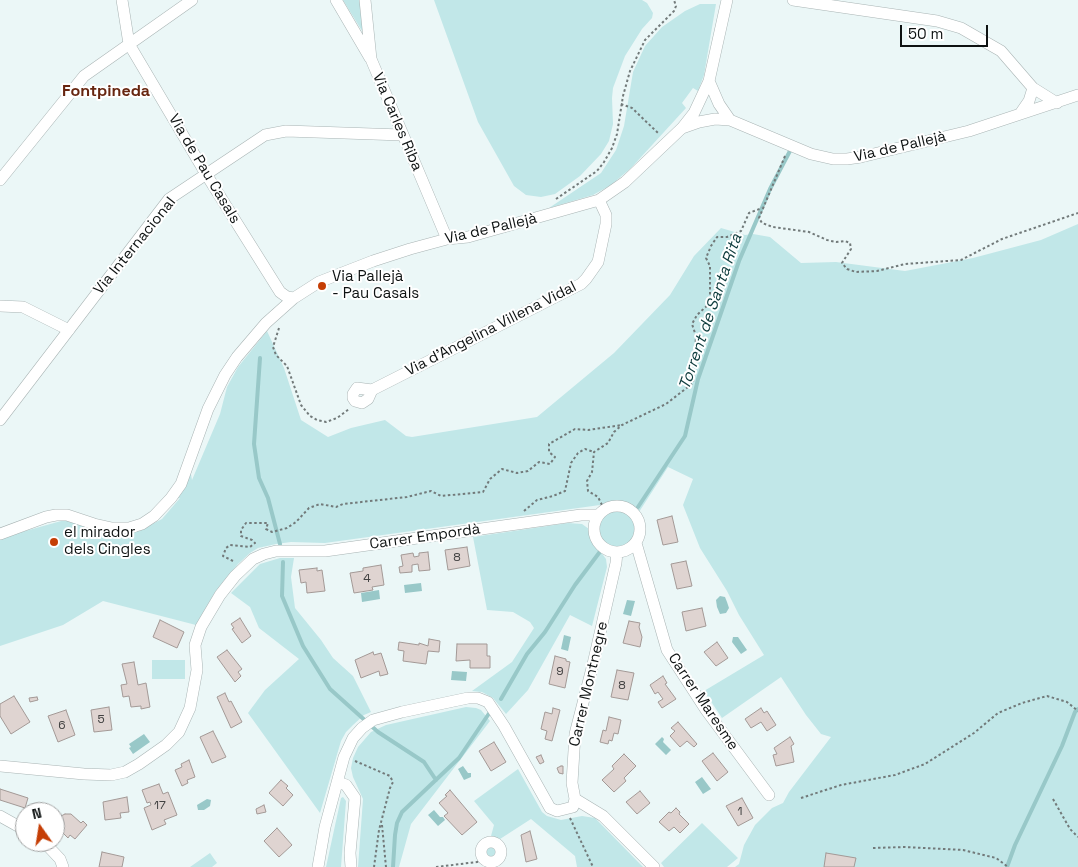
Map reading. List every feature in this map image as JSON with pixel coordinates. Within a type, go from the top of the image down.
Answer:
[{"type":"street","name":"Via de Pau Casals","points":[[122,0],[130,44],[206,174],[280,292],[287,297],[294,298]]},
{"type":"street","points":[[0,180],[84,76],[192,0]]},
{"type":"street","points":[[336,0],[371,60]]},
{"type":"street","name":"Via Carles Riba","points":[[365,0],[371,60],[447,239]]},
{"type":"street","points":[[682,128],[694,113],[709,81],[726,5],[738,0]]},
{"type":"street","points":[[793,0],[937,22],[961,28],[1001,51],[1033,88],[1057,103]]},
{"type":"street","points":[[709,81],[713,93],[730,120]]},
{"type":"street","points":[[1020,114],[1029,102],[1033,88]]},
{"type":"street","name":"Via de Pallejà","points":[[0,534],[56,515],[67,515],[112,528],[129,528],[142,524],[154,516],[181,484],[208,409],[225,375],[249,341],[279,310],[294,298],[320,282],[391,255],[447,239],[468,237],[599,200],[625,182],[682,128],[716,119],[730,120],[811,154],[833,158],[861,157],[969,131],[1078,95]]},
{"type":"street","name":"Via Internacional","points":[[0,420],[169,198],[265,134],[286,131],[402,135]]},
{"type":"street","name":"Via d'Angelina Villena Vidal","points":[[355,401],[352,394],[357,388],[372,390],[581,284],[598,262],[606,224],[606,215],[599,200]]},
{"type":"street","points":[[0,306],[23,307],[69,330]]},
{"type":"street","points":[[614,506],[622,506],[631,510],[637,516],[640,525],[640,534],[636,543],[630,548],[617,552],[603,548],[594,532],[594,524],[601,512],[614,506]]},
{"type":"street","name":"Carrer Empordà","points":[[249,562],[264,554],[276,551],[325,551],[601,512]]},
{"type":"street","name":"Carrer Maresme","points":[[636,543],[667,650],[706,710],[769,795]]},
{"type":"street","name":"Carrer Montnegre","points":[[575,799],[572,783],[575,734],[591,672],[617,552]]},
{"type":"street","points":[[0,766],[84,774],[111,774],[125,772],[166,745],[179,732],[190,708],[197,670],[196,645],[202,627],[220,595],[249,562]]},
{"type":"street","points":[[318,867],[325,827],[343,762],[353,738],[362,728],[373,720],[402,712],[444,702],[478,698],[488,702],[504,726],[550,808],[557,811],[573,807],[575,799],[603,816],[654,867]]},
{"type":"street","points":[[338,782],[350,789],[355,798],[350,853],[351,867]]},
{"type":"street","points":[[0,816],[15,824]]},
{"type":"street","points":[[53,852],[60,859],[63,867]]},
{"type":"path","points":[[550,203],[596,171],[604,162],[617,134],[626,80],[645,40],[674,11],[676,6],[674,0]]},
{"type":"path","points":[[622,104],[632,108],[667,142]]},
{"type":"path","points":[[789,146],[759,218],[762,223],[773,227],[809,232],[836,242],[845,241],[850,243],[851,249],[842,263],[847,269],[856,272],[877,271],[905,264],[961,260],[1002,239],[1078,214]]},
{"type":"path","points":[[594,452],[608,443],[614,432],[622,426],[666,404],[693,383],[696,336],[692,324],[697,315],[710,303],[710,266],[706,258],[717,237],[727,237],[741,231],[749,213],[762,208]]},
{"type":"path","points":[[276,340],[274,347],[276,355],[287,366],[302,405],[310,416],[326,422],[337,418],[347,411],[355,401]]},
{"type":"path","points":[[249,562],[227,559],[223,556],[226,548],[230,545],[250,547],[255,543],[241,536],[241,530],[246,522],[268,523],[266,529],[272,532],[287,528],[296,522],[309,508],[320,504],[336,507],[343,504],[408,497],[431,492],[441,496],[482,492],[490,479],[502,469],[517,473],[528,471],[539,462],[550,464],[555,456],[549,452],[549,444],[575,429],[588,430],[622,426]]},
{"type":"path","points":[[523,523],[524,510],[538,500],[565,491],[571,463],[578,453],[585,449],[594,452]]},
{"type":"path","points":[[594,452],[592,472],[587,481],[588,491],[598,497],[601,512]]},
{"type":"path","points":[[801,798],[840,785],[895,775],[926,764],[974,733],[998,713],[1022,703],[1047,696],[1067,702],[1078,711]]},
{"type":"path","points":[[343,762],[357,761],[390,776],[393,782],[381,823],[374,867]]},
{"type":"path","points":[[1053,799],[1070,829],[1078,837]]},
{"type":"path","points":[[557,811],[570,818],[593,867]]},
{"type":"path","points":[[381,823],[385,839],[386,867]]},
{"type":"path","points":[[873,848],[905,847],[963,850],[996,858],[1008,867]]},
{"type":"path","points":[[436,867],[493,863]]},
{"type":"shaded area","points":[[343,0],[361,0],[364,29],[362,31]]},
{"type":"shaded area","points":[[434,0],[642,0],[647,3],[653,13],[652,18],[642,29],[625,56],[613,88],[613,124],[609,141],[601,154],[580,176],[555,194],[541,197],[526,195],[514,186],[478,122]]},
{"type":"shaded area","points":[[700,4],[716,4],[704,75],[698,91],[693,88],[682,103],[686,108],[631,168],[611,185],[593,195],[549,208],[601,173],[616,150],[624,126],[633,72],[645,46],[662,27],[685,11]]},
{"type":"shaded area","points":[[1078,224],[1078,867],[735,867],[739,864],[744,845],[755,825],[772,808],[783,803],[789,792],[831,737],[821,734],[781,677],[722,718],[704,691],[764,655],[700,548],[683,505],[693,479],[668,467],[639,512],[631,504],[616,501],[600,505],[325,543],[291,542],[276,544],[258,548],[238,564],[215,592],[196,625],[103,601],[63,625],[0,646],[0,538],[72,518],[117,536],[139,531],[162,519],[180,498],[175,499],[190,469],[192,480],[220,414],[227,387],[238,367],[267,331],[284,368],[301,420],[328,437],[351,428],[385,420],[406,436],[412,437],[537,417],[614,353],[670,295],[694,256],[721,228],[745,235],[753,234],[770,237],[801,263],[836,262],[905,271],[973,258],[1041,240]]},
{"type":"shaded area","points":[[618,510],[631,516],[637,529],[631,542],[618,548],[605,542],[599,529],[605,516]]},
{"type":"shaded area","points":[[568,523],[582,524],[589,529],[594,543],[606,559],[607,567],[592,626],[570,615],[528,690],[506,714],[493,698],[482,692],[472,691],[512,662],[534,628],[530,622],[513,612],[487,610],[473,537]]},
{"type":"shaded area","points":[[280,558],[294,558],[291,577],[295,608],[333,658],[353,676],[371,712],[364,715],[353,725],[341,741],[320,813],[248,713],[265,690],[299,659],[259,628],[250,607],[231,593],[260,564]]},
{"type":"shaded area","points":[[421,583],[422,591],[405,593],[404,585]]},
{"type":"shaded area","points":[[379,590],[380,599],[362,602],[361,593]]},
{"type":"shaded area","points":[[720,596],[725,597],[727,602],[729,608],[726,613],[720,614],[717,607],[716,600]]},
{"type":"shaded area","points":[[627,600],[635,601],[631,616],[623,614]]},
{"type":"shaded area","points":[[564,635],[571,637],[568,651],[561,649]]},
{"type":"shaded area","points":[[733,637],[738,637],[747,650],[741,654],[732,642]]},
{"type":"shaded area","points":[[152,660],[185,660],[185,679],[152,679]]},
{"type":"shaded area","points":[[452,671],[467,672],[466,681],[451,680]]},
{"type":"shaded area","points":[[466,707],[481,710],[490,721],[411,824],[399,867],[358,867],[363,799],[351,768],[358,747],[371,732],[386,725]]},
{"type":"shaded area","points":[[144,734],[150,742],[133,754],[129,744]]},
{"type":"shaded area","points":[[662,737],[664,739],[663,742],[671,750],[666,755],[655,744]]},
{"type":"shaded area","points":[[463,766],[468,773],[471,773],[471,777],[464,780],[458,769]]},
{"type":"shaded area","points":[[518,769],[542,812],[547,816],[561,820],[582,816],[595,818],[643,867],[577,867],[575,856],[531,819],[500,839],[491,836],[494,825],[474,801]]},
{"type":"shaded area","points":[[702,777],[711,789],[703,794],[695,782]]},
{"type":"shaded area","points":[[343,797],[346,801],[341,867],[326,867],[341,798]]},
{"type":"shaded area","points":[[207,799],[211,800],[210,806],[204,810],[198,810],[197,805]]},
{"type":"shaded area","points":[[434,810],[445,820],[438,826],[428,815]]},
{"type":"shaded area","points":[[702,823],[738,858],[727,867],[664,867],[661,863]]},
{"type":"shaded area","points":[[488,845],[494,845],[498,852],[494,859],[488,859],[484,855],[484,849]]},
{"type":"shaded area","points":[[210,853],[217,863],[212,867],[190,867]]},
{"type":"building","points":[[672,516],[678,542],[663,545],[657,520]]},
{"type":"building","points":[[467,547],[470,566],[448,570],[445,550]]},
{"type":"building","points":[[428,552],[430,570],[419,571],[418,564],[412,565],[412,572],[400,573],[399,567],[403,566],[401,555],[413,553],[414,557],[419,556],[419,553]]},
{"type":"building","points":[[686,561],[692,586],[677,589],[671,564]]},
{"type":"building","points":[[381,565],[384,585],[372,587],[373,590],[354,593],[350,573],[363,571],[363,568]]},
{"type":"building","points":[[317,568],[317,571],[322,570],[325,591],[307,593],[306,582],[301,583],[299,570]]},
{"type":"building","points":[[702,608],[706,626],[686,631],[682,612]]},
{"type":"building","points":[[240,618],[251,636],[242,643],[232,629],[234,628],[231,624]]},
{"type":"building","points":[[160,620],[184,632],[177,648],[153,637]]},
{"type":"building","points":[[629,621],[640,623],[639,627],[642,637],[640,647],[623,643]]},
{"type":"building","points":[[429,639],[440,641],[439,652],[428,651],[426,664],[403,661],[404,651],[398,650],[399,642],[419,645],[419,643],[428,646]]},
{"type":"building","points":[[717,642],[728,658],[716,666],[704,652]]},
{"type":"building","points":[[457,644],[487,644],[490,668],[470,668],[470,660],[456,661]]},
{"type":"building","points":[[227,650],[242,669],[238,672],[241,676],[235,682],[217,657]]},
{"type":"building","points":[[373,652],[374,655],[381,653],[388,674],[380,676],[379,671],[361,678],[355,660]]},
{"type":"building","points":[[555,656],[570,662],[565,688],[549,684]]},
{"type":"building","points":[[134,662],[138,685],[146,683],[150,707],[141,709],[141,706],[131,707],[129,696],[123,697],[121,685],[127,684],[122,664]]},
{"type":"building","points":[[617,670],[634,673],[628,700],[611,697]]},
{"type":"building","points":[[663,676],[667,683],[665,684],[676,699],[662,708],[658,702],[663,699],[658,692],[655,694],[650,685]]},
{"type":"building","points":[[225,693],[242,722],[231,728],[217,697]]},
{"type":"building","points":[[14,696],[30,722],[11,734],[0,716],[0,704]]},
{"type":"building","points":[[37,697],[38,700],[30,702],[29,698]]},
{"type":"building","points":[[109,707],[112,730],[94,732],[91,710]]},
{"type":"building","points":[[553,708],[560,710],[552,741],[545,739],[547,731],[541,729],[545,712],[552,714]]},
{"type":"building","points":[[761,708],[764,713],[767,711],[776,725],[767,731],[761,722],[751,728],[745,719]]},
{"type":"building","points":[[66,710],[75,735],[58,742],[48,716]]},
{"type":"building","points":[[609,717],[621,720],[618,734],[614,733],[612,741],[609,740],[608,744],[600,742],[603,730],[606,731]]},
{"type":"building","points":[[678,722],[697,744],[694,747],[687,741],[680,747],[670,736],[675,731],[671,728]]},
{"type":"building","points":[[213,731],[226,757],[212,763],[200,737]]},
{"type":"building","points":[[790,737],[794,744],[791,746],[794,762],[776,766],[773,755],[777,754],[774,748]]},
{"type":"building","points":[[494,742],[506,762],[491,771],[479,751]]},
{"type":"building","points":[[713,753],[728,772],[717,781],[702,761]]},
{"type":"building","points":[[624,754],[636,766],[624,778],[626,781],[614,792],[602,780],[614,769],[612,766]]},
{"type":"building","points":[[541,755],[544,762],[540,764],[536,757]]},
{"type":"building","points":[[189,760],[195,777],[187,780],[188,783],[182,786],[175,770],[182,767],[181,764]]},
{"type":"building","points":[[563,766],[563,774],[559,773],[557,768]]},
{"type":"building","points":[[281,780],[288,786],[286,788],[293,795],[283,806],[269,793]]},
{"type":"building","points":[[159,784],[163,794],[168,792],[177,815],[164,820],[166,824],[152,830],[144,808],[151,805],[150,802],[147,803],[142,790]]},
{"type":"building","points":[[0,789],[28,798],[27,802],[15,802],[15,805],[0,800]]},
{"type":"building","points":[[450,790],[477,822],[462,835],[444,816],[448,813],[439,803],[447,796],[445,795]]},
{"type":"building","points":[[640,791],[650,803],[637,814],[626,802]]},
{"type":"building","points":[[127,797],[129,812],[120,813],[121,818],[105,820],[103,802]]},
{"type":"building","points":[[742,798],[753,818],[738,826],[726,806]]},
{"type":"building","points":[[264,805],[266,812],[257,814],[256,809]]},
{"type":"building","points":[[676,808],[689,824],[680,833],[674,827],[669,831],[659,822]]},
{"type":"building","points":[[65,814],[71,814],[81,823],[83,821],[87,825],[75,839],[70,835],[68,838],[65,835]]},
{"type":"building","points":[[277,828],[292,845],[279,857],[264,841]]},
{"type":"building","points":[[530,831],[537,859],[526,862],[521,835]]},
{"type":"building","points":[[102,852],[124,857],[122,867],[99,867]]},
{"type":"building","points":[[826,853],[856,858],[854,867],[824,867]]},
{"type":"waterway","name":"Torrent de Santa Rita","points":[[638,507],[685,436],[698,379],[739,261],[770,189],[791,149]]},
{"type":"waterway","points":[[260,358],[254,444],[259,478],[268,498],[280,544]]},
{"type":"waterway","name":"Torrent de Santa Rita","points":[[501,699],[527,654],[545,632],[575,585],[602,549]]},
{"type":"waterway","points":[[283,562],[282,596],[303,646],[330,689],[378,732],[424,762],[436,780]]},
{"type":"waterway","points":[[1007,867],[1015,845],[1078,709]]},
{"type":"waterway","name":"Torrent de Santa Rita","points":[[393,867],[395,835],[397,823],[402,812],[459,758],[490,712]]},
{"type":"place","name":"Via Pallejà - Pau Casals","points":[[322,286]]},
{"type":"place","name":"el mirador dels Cingles","points":[[54,542]]},
{"type":"district","name":"Fontpineda","points":[[106,92]]}]
